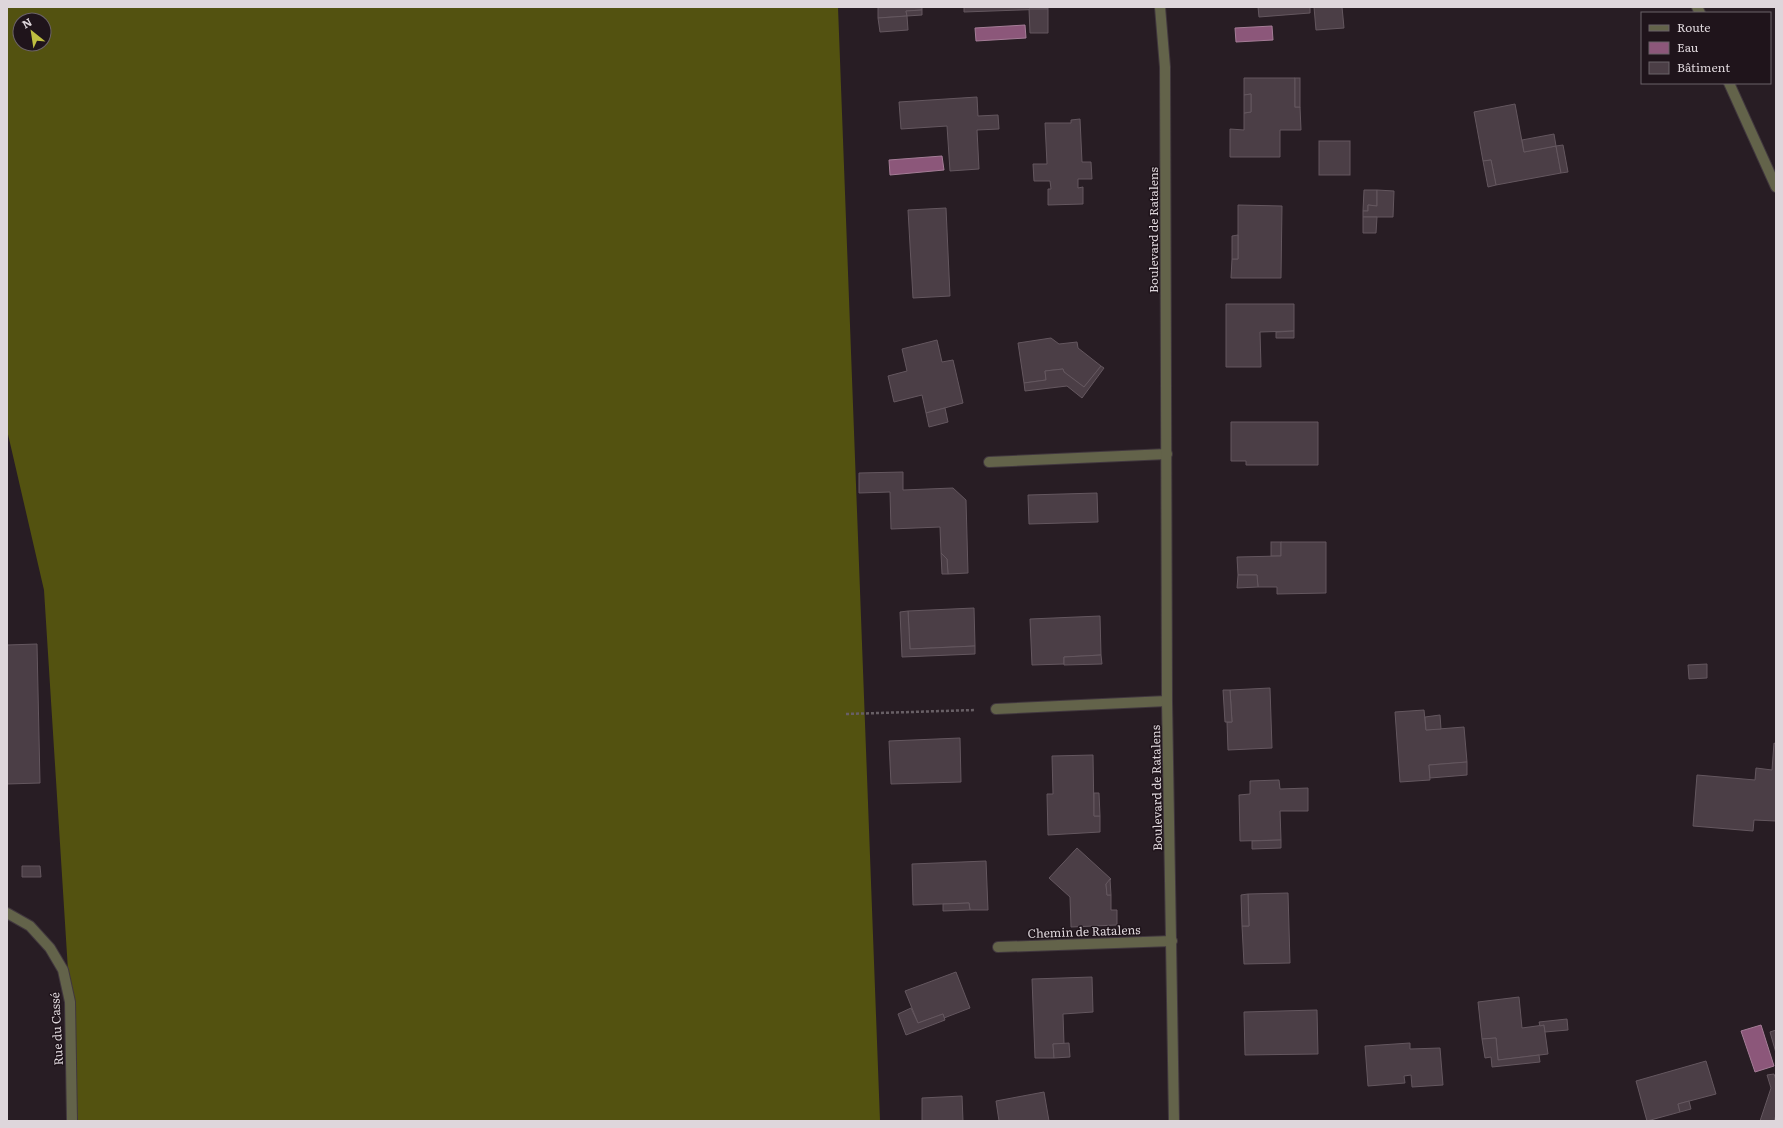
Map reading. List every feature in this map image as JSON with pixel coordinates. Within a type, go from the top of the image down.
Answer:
[{"type":"street","name":"Boulevard de Ratalens","points":[[1160,7],[1165,67],[1167,701],[1174,1121]]},
{"type":"street","points":[[1730,84],[1776,187]]},
{"type":"street","points":[[989,462],[1167,454]]},
{"type":"street","points":[[996,709],[1167,701]]},
{"type":"street","name":"Rue du Cassé","points":[[7,913],[30,926],[50,948],[64,970],[70,1002],[72,1121]]},
{"type":"street","name":"Chemin de Ratalens","points":[[998,947],[1172,942]]},
{"type":"path","points":[[846,714],[996,709]]},
{"type":"shaded area","points":[[7,7],[838,7],[880,1121],[72,1121],[70,1002],[44,590],[7,430]]},
{"type":"water","points":[[1025,25],[1026,38],[976,41],[975,28]]},
{"type":"water","points":[[1272,26],[1273,40],[1236,42],[1235,28]]},
{"type":"water","points":[[942,156],[944,170],[890,175],[889,160]]},
{"type":"water","points":[[1761,1025],[1774,1066],[1755,1072],[1741,1031]]},
{"type":"building","points":[[878,7],[922,7],[922,10],[906,11],[907,16],[878,18]]},
{"type":"building","points":[[964,7],[1048,7],[1048,9],[964,12]]},
{"type":"building","points":[[1258,7],[1310,7],[1310,13],[1259,17]]},
{"type":"building","points":[[1314,7],[1342,7],[1344,28],[1316,30]]},
{"type":"building","points":[[1029,9],[1048,9],[1048,33],[1030,33]]},
{"type":"building","points":[[922,10],[922,15],[907,16],[906,11]]},
{"type":"building","points":[[907,16],[908,30],[880,32],[878,18]]},
{"type":"building","points":[[1244,78],[1295,78],[1295,107],[1300,107],[1301,130],[1280,130],[1280,157],[1230,157],[1230,129],[1244,130],[1244,113],[1251,112],[1251,94],[1244,95]]},
{"type":"building","points":[[1295,78],[1300,78],[1300,107],[1295,107]]},
{"type":"building","points":[[1251,94],[1251,112],[1244,113],[1244,95]]},
{"type":"building","points":[[977,97],[978,116],[998,115],[999,129],[977,130],[979,169],[950,171],[947,126],[901,129],[899,102]]},
{"type":"building","points":[[1515,104],[1524,152],[1556,146],[1561,173],[1496,185],[1491,160],[1483,161],[1474,112]]},
{"type":"building","points":[[1080,119],[1082,162],[1091,162],[1092,179],[1078,179],[1078,188],[1083,187],[1083,204],[1048,205],[1048,189],[1051,189],[1050,181],[1034,181],[1033,164],[1047,164],[1045,123],[1071,123],[1071,120]]},
{"type":"building","points":[[1554,134],[1556,146],[1524,152],[1522,140]]},
{"type":"building","points":[[1319,141],[1350,141],[1350,175],[1319,175]]},
{"type":"building","points":[[1563,145],[1568,172],[1561,173],[1556,146]]},
{"type":"building","points":[[1491,160],[1496,185],[1488,187],[1483,161]]},
{"type":"building","points":[[1364,190],[1377,190],[1377,206],[1368,205],[1368,211],[1363,211]]},
{"type":"building","points":[[1377,190],[1394,191],[1393,217],[1363,217],[1363,211],[1368,211],[1368,205],[1377,206]]},
{"type":"building","points":[[1238,205],[1282,206],[1281,278],[1231,278],[1232,259],[1238,259]]},
{"type":"building","points":[[946,208],[950,296],[913,298],[908,210]]},
{"type":"building","points":[[1363,217],[1377,217],[1376,233],[1363,233]]},
{"type":"building","points":[[1238,235],[1238,259],[1232,259],[1232,236]]},
{"type":"building","points":[[1226,304],[1294,304],[1294,331],[1260,332],[1261,367],[1226,367]]},
{"type":"building","points":[[1294,331],[1294,338],[1276,338],[1276,332]]},
{"type":"building","points":[[1051,338],[1059,344],[1077,342],[1078,348],[1101,366],[1084,387],[1064,372],[1063,369],[1045,371],[1046,380],[1024,383],[1018,343]]},
{"type":"building","points":[[937,340],[942,362],[953,360],[963,403],[926,413],[922,395],[894,402],[888,376],[907,371],[902,349]]},
{"type":"building","points":[[1101,366],[1104,368],[1082,398],[1067,386],[1025,391],[1024,383],[1046,380],[1045,371],[1063,369],[1064,372],[1084,387]]},
{"type":"building","points":[[945,408],[948,422],[929,427],[926,413]]},
{"type":"building","points":[[1231,422],[1318,422],[1318,465],[1246,465],[1246,461],[1231,461]]},
{"type":"building","points":[[903,472],[903,490],[953,488],[966,500],[968,573],[948,574],[947,559],[941,553],[940,527],[891,529],[890,492],[859,493],[859,473]]},
{"type":"building","points":[[1097,493],[1098,522],[1029,524],[1028,495]]},
{"type":"building","points":[[1271,542],[1281,542],[1281,556],[1271,556]]},
{"type":"building","points":[[1281,542],[1326,542],[1326,593],[1277,594],[1277,587],[1258,587],[1257,575],[1238,575],[1237,557],[1281,556]]},
{"type":"building","points":[[941,553],[947,559],[948,574],[942,574]]},
{"type":"building","points":[[1238,575],[1257,575],[1258,587],[1237,588]]},
{"type":"building","points":[[974,608],[975,646],[910,649],[908,611]]},
{"type":"building","points":[[908,611],[910,649],[975,646],[975,654],[902,657],[900,612]]},
{"type":"building","points":[[1100,616],[1101,655],[1064,657],[1064,664],[1032,665],[1030,619]]},
{"type":"building","points":[[37,644],[40,783],[7,784],[7,645]]},
{"type":"building","points":[[1101,655],[1102,664],[1064,665],[1064,657]]},
{"type":"building","points":[[1707,664],[1707,678],[1689,679],[1688,665]]},
{"type":"building","points":[[1270,688],[1272,748],[1228,750],[1227,722],[1232,722],[1230,690]]},
{"type":"building","points":[[1223,690],[1230,690],[1232,722],[1225,722]]},
{"type":"building","points":[[1424,710],[1426,730],[1464,727],[1467,762],[1429,765],[1430,780],[1400,782],[1395,712]]},
{"type":"building","points":[[1440,715],[1441,729],[1426,730],[1425,717]]},
{"type":"building","points":[[960,738],[961,782],[891,784],[889,741]]},
{"type":"building","points":[[1774,743],[1776,744],[1776,821],[1754,820],[1753,831],[1693,826],[1697,775],[1755,780],[1756,768],[1772,770]]},
{"type":"building","points":[[1093,755],[1094,816],[1100,816],[1100,832],[1048,835],[1047,794],[1053,794],[1052,756]]},
{"type":"building","points":[[1467,762],[1467,775],[1430,778],[1429,765]]},
{"type":"building","points":[[1279,780],[1280,789],[1308,788],[1308,811],[1280,811],[1281,840],[1240,841],[1239,795],[1250,794],[1250,781]]},
{"type":"building","points":[[1094,793],[1099,793],[1100,816],[1094,816]]},
{"type":"building","points":[[1281,840],[1281,848],[1252,849],[1252,841]]},
{"type":"building","points":[[1077,848],[1111,879],[1106,884],[1107,895],[1111,895],[1111,910],[1117,910],[1117,925],[1071,927],[1070,897],[1049,878]]},
{"type":"building","points":[[986,861],[988,910],[970,910],[969,903],[913,905],[912,864]]},
{"type":"building","points":[[22,866],[40,866],[41,877],[22,877]]},
{"type":"building","points":[[1110,879],[1111,895],[1107,895],[1106,884]]},
{"type":"building","points":[[1288,893],[1290,963],[1244,964],[1242,926],[1249,926],[1248,894]]},
{"type":"building","points":[[1248,894],[1249,926],[1242,926],[1241,895]]},
{"type":"building","points":[[969,903],[970,910],[943,911],[943,904]]},
{"type":"building","points":[[956,972],[970,1008],[944,1018],[943,1014],[918,1023],[905,991]]},
{"type":"building","points":[[1092,977],[1093,1012],[1063,1014],[1064,1044],[1053,1044],[1054,1058],[1035,1058],[1032,979]]},
{"type":"building","points":[[1519,997],[1522,1028],[1544,1025],[1548,1054],[1498,1060],[1496,1038],[1482,1039],[1478,1002]]},
{"type":"building","points":[[911,1008],[918,1023],[943,1014],[945,1020],[906,1035],[898,1014]]},
{"type":"building","points":[[1317,1010],[1318,1054],[1245,1055],[1244,1012]]},
{"type":"building","points":[[1567,1019],[1568,1030],[1545,1032],[1544,1025],[1540,1026],[1539,1022]]},
{"type":"building","points":[[1776,1030],[1776,1053],[1770,1032]]},
{"type":"building","points":[[1496,1038],[1498,1060],[1539,1055],[1540,1062],[1492,1067],[1491,1057],[1485,1058],[1482,1039]]},
{"type":"building","points":[[1069,1043],[1070,1057],[1054,1058],[1053,1044]]},
{"type":"building","points":[[1410,1043],[1410,1049],[1440,1048],[1443,1085],[1412,1087],[1411,1075],[1404,1076],[1405,1083],[1368,1086],[1365,1046]]},
{"type":"building","points":[[1706,1061],[1716,1094],[1678,1104],[1680,1112],[1647,1121],[1636,1081]]},
{"type":"building","points":[[1774,1074],[1776,1080],[1776,1115],[1774,1121],[1760,1121],[1771,1088],[1767,1075]]},
{"type":"building","points":[[1044,1092],[1049,1121],[999,1121],[996,1101]]},
{"type":"building","points":[[962,1096],[963,1121],[922,1121],[922,1098]]},
{"type":"building","points":[[1689,1101],[1691,1109],[1680,1112],[1678,1104]]}]
